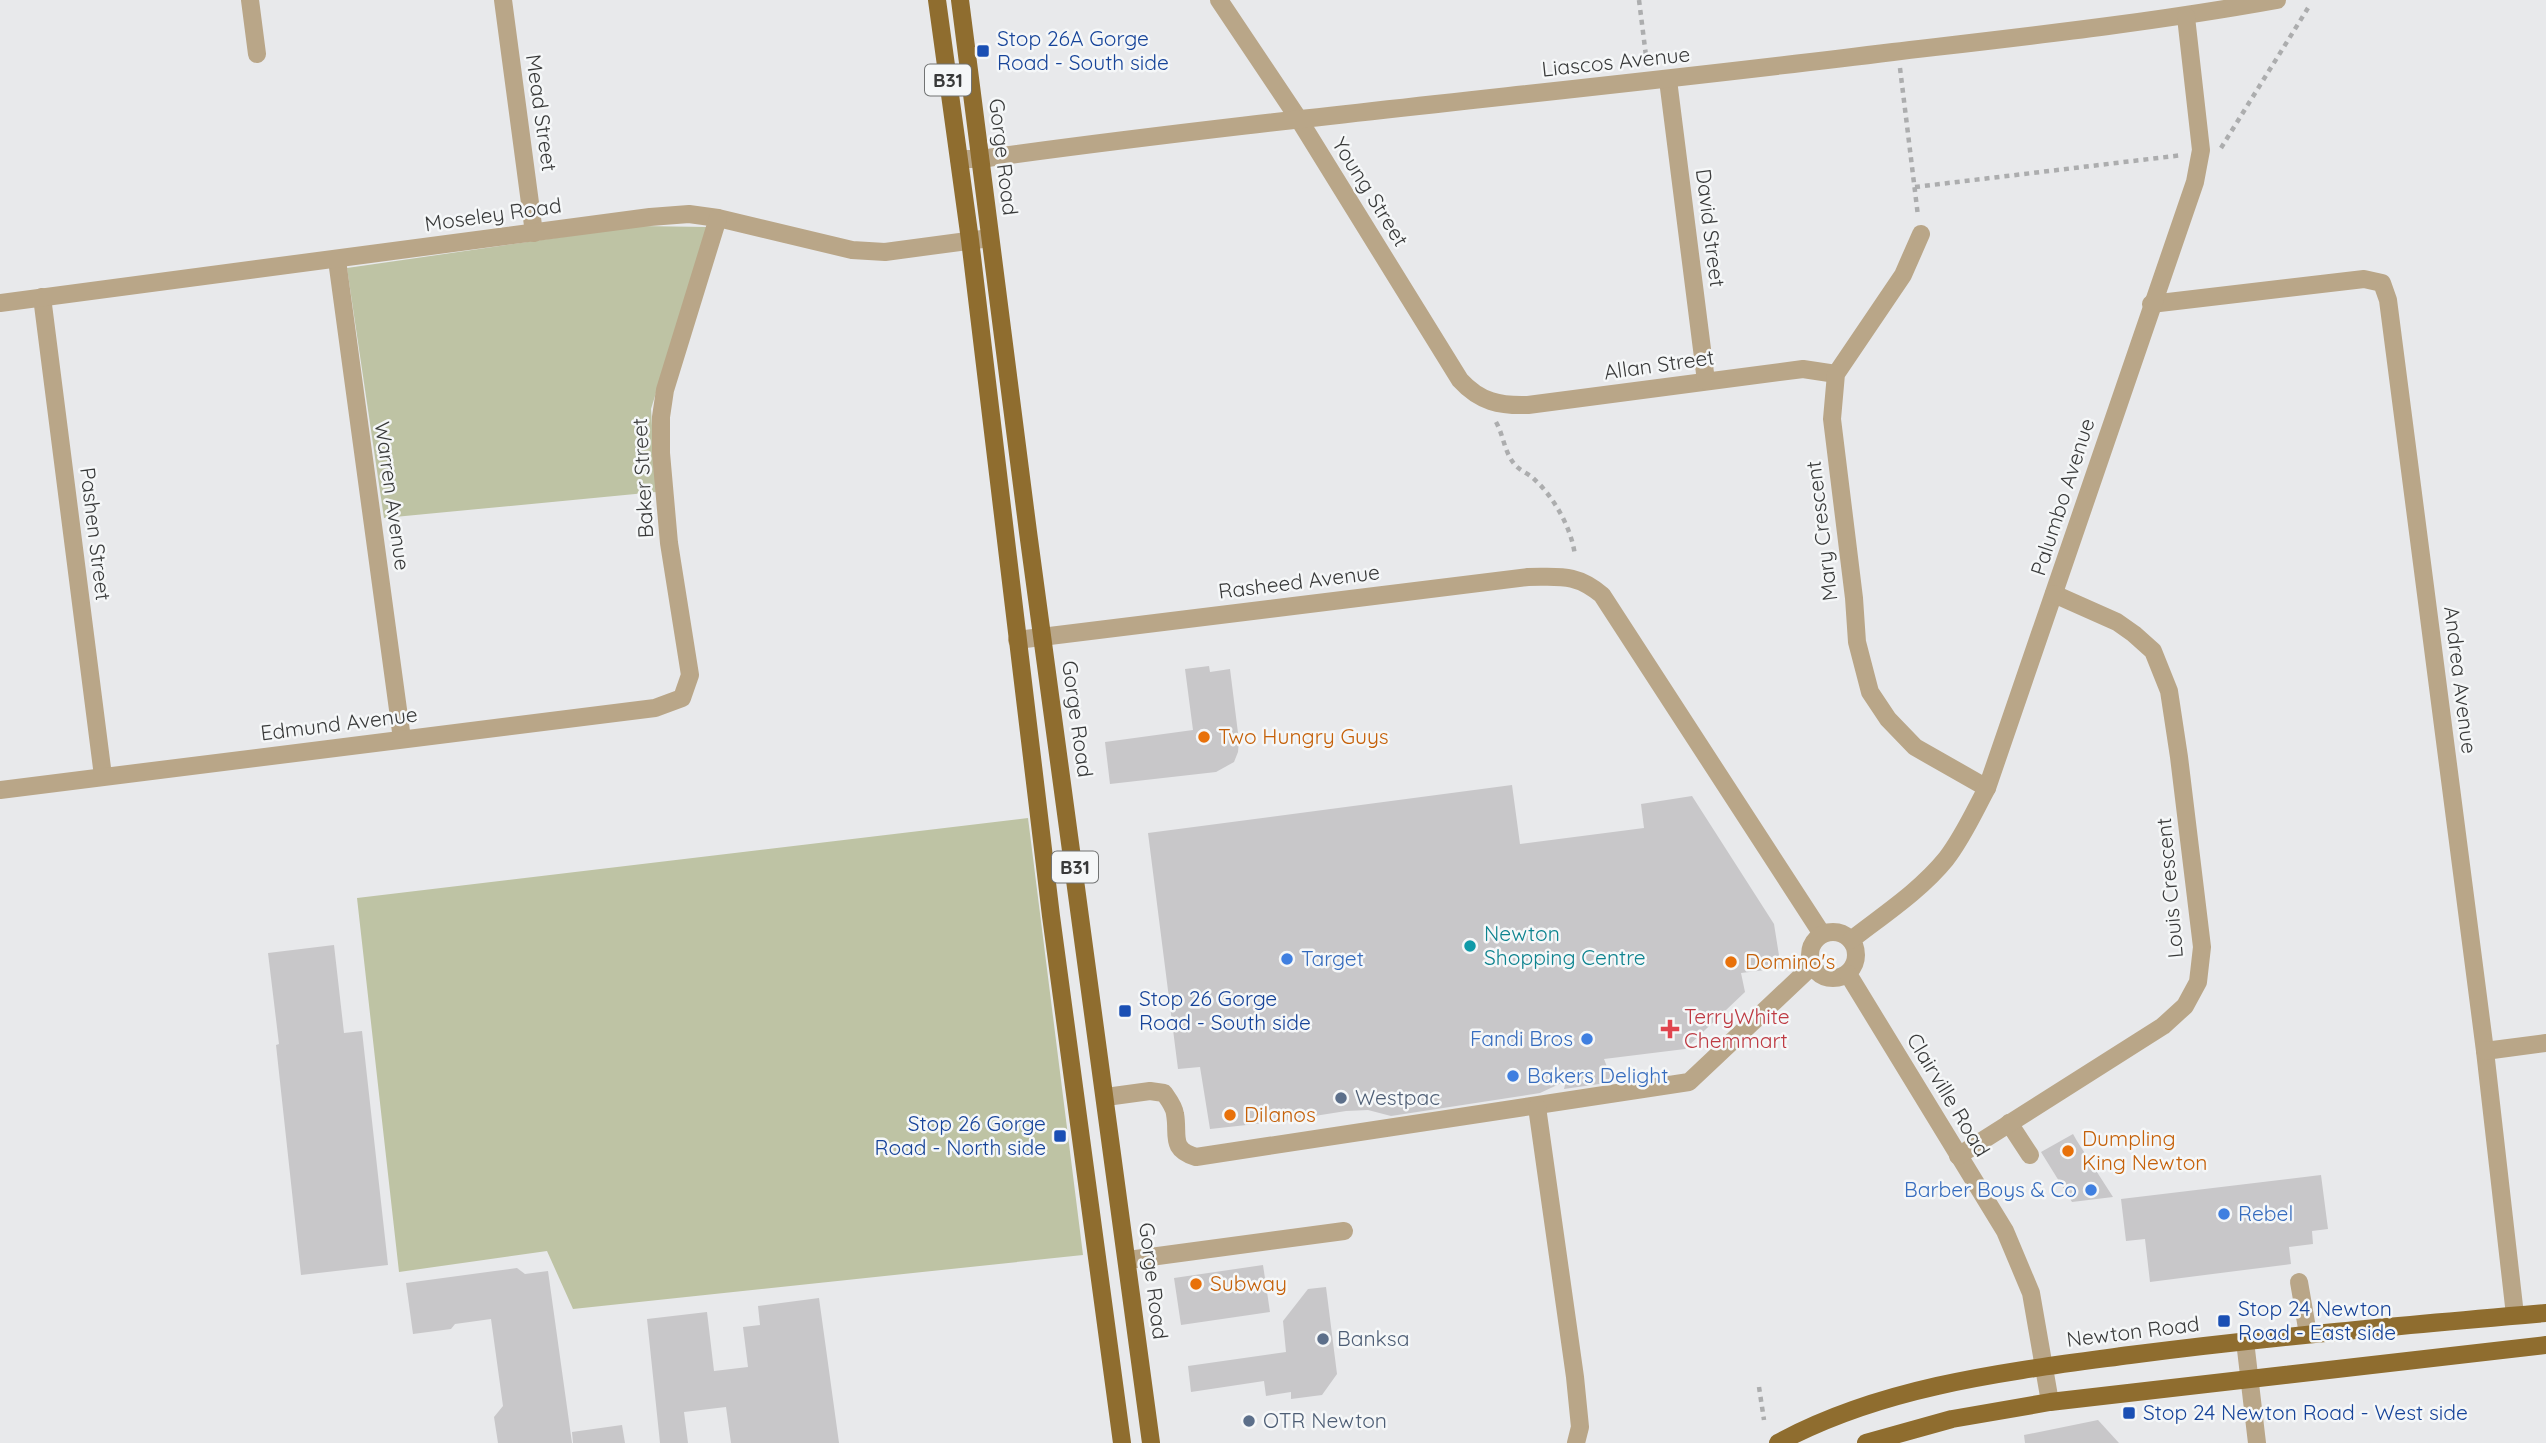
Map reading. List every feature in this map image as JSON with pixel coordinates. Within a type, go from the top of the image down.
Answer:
[{"type":"main road","name":"Gorge Road","points":[[937,0],[970,240],[1051,916],[1122,1443]]},
{"type":"main road","name":"Gorge Road","points":[[960,0],[1152,1443]]},
{"type":"main road","points":[[1073,1077],[1106,1097]]},
{"type":"main road","points":[[1103,1298],[1128,1260]]},
{"type":"main road","name":"Newton Road","points":[[1778,1443],[1839,1413],[1949,1385],[2045,1367],[2245,1340],[2546,1312]]},
{"type":"main road","points":[[1866,1443],[1952,1419],[2050,1402],[2546,1345]]},
{"type":"street","points":[[250,0],[257,54]]},
{"type":"street","name":"Mead Street","points":[[503,0],[534,233]]},
{"type":"street","name":"Young Street","points":[[1219,0],[1298,118],[1460,380],[1470,392],[1487,401]]},
{"type":"street","name":"Liascos Avenue","points":[[959,159],[980,159],[1298,118],[1668,80],[2186,16],[2277,0]]},
{"type":"street","name":"Palumbo Avenue","points":[[1851,940],[1912,893],[1945,859],[1966,829],[1987,788],[2194,182],[2201,150],[2186,16]]},
{"type":"street","name":"David Street","points":[[1668,80],[1706,381]]},
{"type":"street","name":"Moseley Road","points":[[0,303],[650,217],[689,215],[719,218],[852,250],[885,253],[990,237]]},
{"type":"street","name":"Baker Street","points":[[682,698],[690,675],[669,543],[661,453],[661,417],[665,390],[719,218]]},
{"type":"street","name":"Mary Crescent","points":[[1921,234],[1903,275],[1836,374],[1832,419],[1857,642],[1870,692],[1888,719],[1915,747],[1987,788]]},
{"type":"street","name":"Warren Avenue","points":[[337,260],[402,738]]},
{"type":"street","name":"Andrea Avenue","points":[[2151,304],[2364,279],[2382,283],[2392,327],[2485,1051],[2515,1315]]},
{"type":"street","name":"Pashen Street","points":[[42,297],[103,776]]},
{"type":"street","name":"Allan Street","points":[[1487,401],[1506,406],[1528,405],[1803,369],[1836,374]]},
{"type":"street","name":"Rasheed Avenue","points":[[1017,640],[1528,577],[1565,577],[1586,582],[1602,595],[1822,934]]},
{"type":"street","name":"Louis Crescent","points":[[1958,1156],[2163,1026],[2185,1006],[2198,982],[2202,947],[2169,691],[2153,651],[2117,622],[2054,594]]},
{"type":"street","name":"Edmund Avenue","points":[[0,790],[655,708],[682,698]]},
{"type":"street","points":[[1841,933],[1851,940],[1857,954],[1854,966],[1848,974],[1835,979],[1817,974],[1812,966],[1810,949],[1822,934],[1841,933]]},
{"type":"street","points":[[1106,1097],[1150,1091],[1164,1093],[1175,1111],[1178,1145],[1184,1153],[1196,1157],[1689,1082],[1812,966]]},
{"type":"street","name":"Clairville Road","points":[[1848,974],[2005,1231],[2031,1293],[2050,1402]]},
{"type":"street","points":[[2485,1051],[2546,1043]]},
{"type":"street","points":[[1536,1107],[1575,1377],[1580,1427],[1576,1443]]},
{"type":"street","points":[[2009,1123],[2030,1155]]},
{"type":"street","points":[[1128,1260],[1344,1231]]},
{"type":"street","points":[[2299,1282],[2308,1334]]},
{"type":"street","points":[[2245,1340],[2257,1443]]},
{"type":"path","points":[[1639,0],[1650,82]]},
{"type":"path","points":[[2221,148],[2308,8]]},
{"type":"path","points":[[1898,52],[1921,234]]},
{"type":"path","points":[[1915,187],[2184,155]]},
{"type":"path","points":[[1759,1387],[1764,1420]]},
{"type":"green space","points":[[639,226],[707,227],[651,409],[656,492],[384,518],[347,268]]},
{"type":"green space","points":[[1028,818],[1083,1255],[573,1309],[547,1251],[399,1272],[357,898]]},
{"type":"building","points":[[1209,666],[1210,672],[1230,669],[1239,741],[1234,762],[1216,772],[1110,784],[1105,742],[1193,730],[1185,669]]},
{"type":"building","name":"Newton Shopping Centre","points":[[1512,785],[1520,844],[1644,828],[1641,804],[1692,796],[1774,924],[1781,968],[1741,973],[1745,992],[1685,1049],[1604,1059],[1613,1082],[1564,1089],[1566,1081],[1540,1093],[1391,1116],[1368,1110],[1346,1111],[1210,1129],[1200,1067],[1178,1069],[1148,833]]},
{"type":"building","points":[[334,945],[344,1033],[362,1031],[388,1265],[301,1275],[268,953]]},
{"type":"building","points":[[2073,1134],[2113,1197],[2072,1202],[2041,1152]]},
{"type":"building","name":"Rebel","points":[[2321,1175],[2328,1229],[2312,1231],[2313,1244],[2289,1247],[2291,1264],[2150,1282],[2145,1239],[2126,1241],[2121,1199]]},
{"type":"building","points":[[1263,1265],[1270,1312],[1181,1325],[1174,1278]]},
{"type":"building","points":[[517,1268],[525,1274],[548,1271],[572,1443],[498,1443],[494,1417],[503,1406],[491,1319],[455,1324],[451,1329],[413,1334],[406,1283]]},
{"type":"building","points":[[1326,1287],[1337,1374],[1322,1395],[1291,1399],[1291,1392],[1266,1396],[1264,1381],[1191,1392],[1188,1366],[1286,1352],[1283,1321],[1308,1289]]},
{"type":"building","points":[[819,1298],[839,1443],[731,1443],[726,1407],[684,1412],[688,1443],[660,1443],[647,1319],[707,1312],[714,1371],[748,1367],[743,1327],[760,1325],[758,1306]]},
{"type":"building","points":[[2098,1420],[2119,1443],[2025,1443],[2024,1435]]},
{"type":"building","points":[[622,1425],[625,1443],[573,1443],[572,1432]]},
{"type":"place","name":"Stop 26A Gorge Road - South side","points":[[983,51]]},
{"type":"place","name":"Two Hungry Guys","points":[[1204,737]]},
{"type":"place","name":"Newton Shopping Centre","points":[[1470,946]]},
{"type":"place","name":"Target","points":[[1287,959]]},
{"type":"place","name":"Domino's","points":[[1731,962]]},
{"type":"place","name":"Stop 26 Gorge Road - South side","points":[[1125,1011]]},
{"type":"place","name":"TerryWhite Chemmart","points":[[1670,1029]]},
{"type":"place","name":"Fandi Bros","points":[[1587,1039]]},
{"type":"place","name":"Bakers Delight","points":[[1513,1076]]},
{"type":"place","name":"Westpac","points":[[1341,1098]]},
{"type":"place","name":"Dilanos","points":[[1230,1115]]},
{"type":"place","name":"Stop 26 Gorge Road - North side","points":[[1060,1136]]},
{"type":"place","name":"Dumpling King Newton","points":[[2068,1151]]},
{"type":"place","name":"Barber Boys & Co","points":[[2091,1190]]},
{"type":"place","name":"Rebel","points":[[2224,1214]]},
{"type":"place","name":"Subway","points":[[1196,1284]]},
{"type":"place","name":"Stop 24 Newton Road - East side","points":[[2224,1321]]},
{"type":"place","name":"Banksa","points":[[1323,1339]]},
{"type":"place","name":"Stop 24 Newton Road - West side","points":[[2129,1413]]},
{"type":"place","name":"OTR Newton","points":[[1249,1421]]}]
